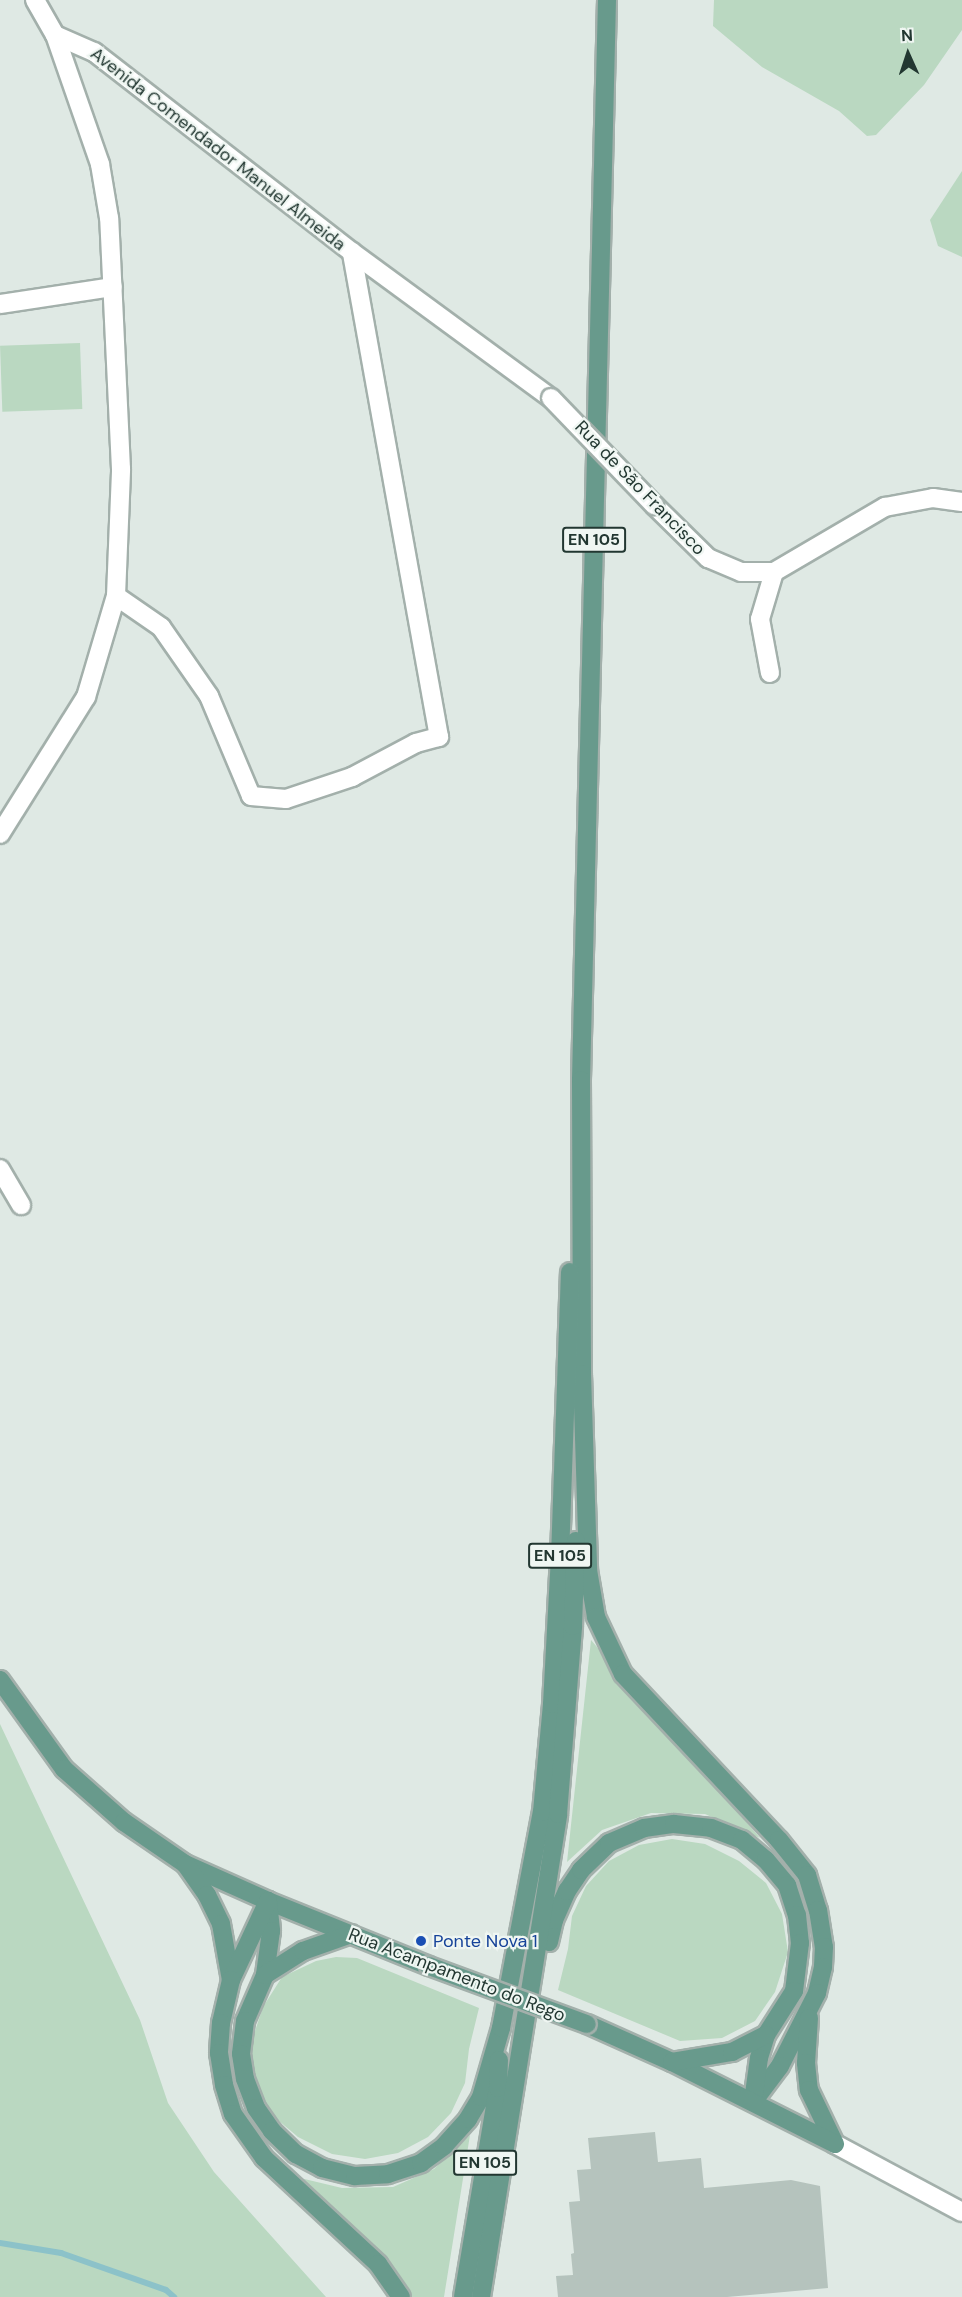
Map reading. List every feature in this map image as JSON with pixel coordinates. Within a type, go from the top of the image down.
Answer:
[{"type":"main road","name":"EN 105","points":[[481,2297],[558,1814],[573,1626],[582,1374],[581,1080],[607,0]]},
{"type":"main road","name":"EN 105","points":[[463,2297],[498,2088],[501,2028],[542,1812],[551,1715],[560,1557],[565,1362],[581,1080]]},
{"type":"main road","points":[[582,1374],[588,1570],[596,1617],[623,1674],[779,1840],[807,1875],[818,1910],[824,1947],[823,1967],[809,2010],[780,2066],[753,2102]]},
{"type":"main road","name":"Rua Acampamento do Rego","points":[[0,1680],[64,1769],[124,1822],[185,1864],[268,1901],[429,1966],[587,2024],[672,2062],[835,2144]]},
{"type":"main road","points":[[516,2084],[554,1920],[567,1892],[581,1870],[609,1843],[644,1828],[674,1824],[711,1828],[742,1840],[766,1860],[787,1886],[797,1915],[800,1943],[799,1966],[794,1991],[766,2035],[759,2058],[753,2102]]},
{"type":"main road","points":[[185,1864],[207,1895],[220,1924],[231,1980]]},
{"type":"main road","points":[[268,1901],[271,1931],[266,1975],[245,2021],[241,2054],[245,2079],[256,2108],[272,2131],[296,2154],[322,2168],[355,2176],[388,2175],[421,2163],[444,2146],[468,2119],[481,2097],[501,2028]]},
{"type":"main road","points":[[268,1901],[231,1980],[220,2023],[219,2053],[224,2085],[233,2114],[249,2140],[264,2158],[378,2264],[401,2297]]},
{"type":"main road","points":[[266,1975],[303,1951],[351,1934]]},
{"type":"main road","points":[[809,2010],[806,2063],[809,2090],[835,2144]]},
{"type":"main road","points":[[672,2062],[732,2052],[766,2035]]},
{"type":"street","points":[[0,834],[86,697],[116,596],[121,469],[109,219],[100,164],[55,35],[35,0]]},
{"type":"street","name":"Avenida Comendador Manuel Almeida","points":[[55,35],[94,51],[352,252]]},
{"type":"street","points":[[116,596],[161,627],[209,696],[251,796],[286,799],[352,777],[416,742],[439,737],[352,252]]},
{"type":"street","name":"Rua de São Francisco","points":[[352,252],[551,398],[708,558],[741,572],[774,572]]},
{"type":"street","points":[[0,304],[112,287]]},
{"type":"street","points":[[770,673],[760,619],[774,572],[885,507],[933,498],[962,502]]},
{"type":"street","points":[[0,1169],[21,1205]]},
{"type":"street","name":"Rua Acampamento do Rego","points":[[835,2144],[962,2212]]},
{"type":"green space","points":[[714,0],[962,0],[962,30],[924,85],[876,135],[867,136],[839,111],[762,67],[713,26]]},
{"type":"green space","points":[[962,171],[962,257],[938,246],[930,220]]},
{"type":"green space","points":[[80,343],[82,409],[2,412],[0,346]]},
{"type":"green space","points":[[591,1640],[760,1838],[705,1814],[651,1813],[602,1830],[567,1862]]},
{"type":"green space","points":[[0,1724],[140,2020],[168,2103],[214,2172],[326,2297],[0,2297]]},
{"type":"green space","points":[[672,1839],[705,1844],[739,1861],[766,1883],[782,1914],[788,1952],[775,1992],[755,2021],[722,2038],[680,2041],[558,1990],[568,1949],[572,1916],[586,1886],[609,1861],[639,1845]]},
{"type":"green space","points":[[336,1957],[357,1958],[479,2008],[469,2049],[465,2083],[451,2113],[428,2137],[398,2153],[365,2159],[332,2154],[298,2137],[272,2115],[255,2084],[250,2046],[263,2007],[282,1977],[316,1961]]},
{"type":"green space","points":[[470,2135],[444,2297],[410,2297],[296,2177],[342,2188],[393,2187],[434,2169]]},
{"type":"building","points":[[655,2132],[658,2162],[701,2158],[704,2188],[791,2180],[820,2186],[828,2288],[727,2297],[558,2297],[556,2276],[573,2275],[571,2254],[574,2253],[569,2202],[580,2201],[577,2170],[591,2169],[588,2138]]},
{"type":"waterway","points":[[0,2243],[61,2253],[166,2290],[174,2297]]},
{"type":"place","name":"Ponte Nova 1","points":[[421,1941]]}]
